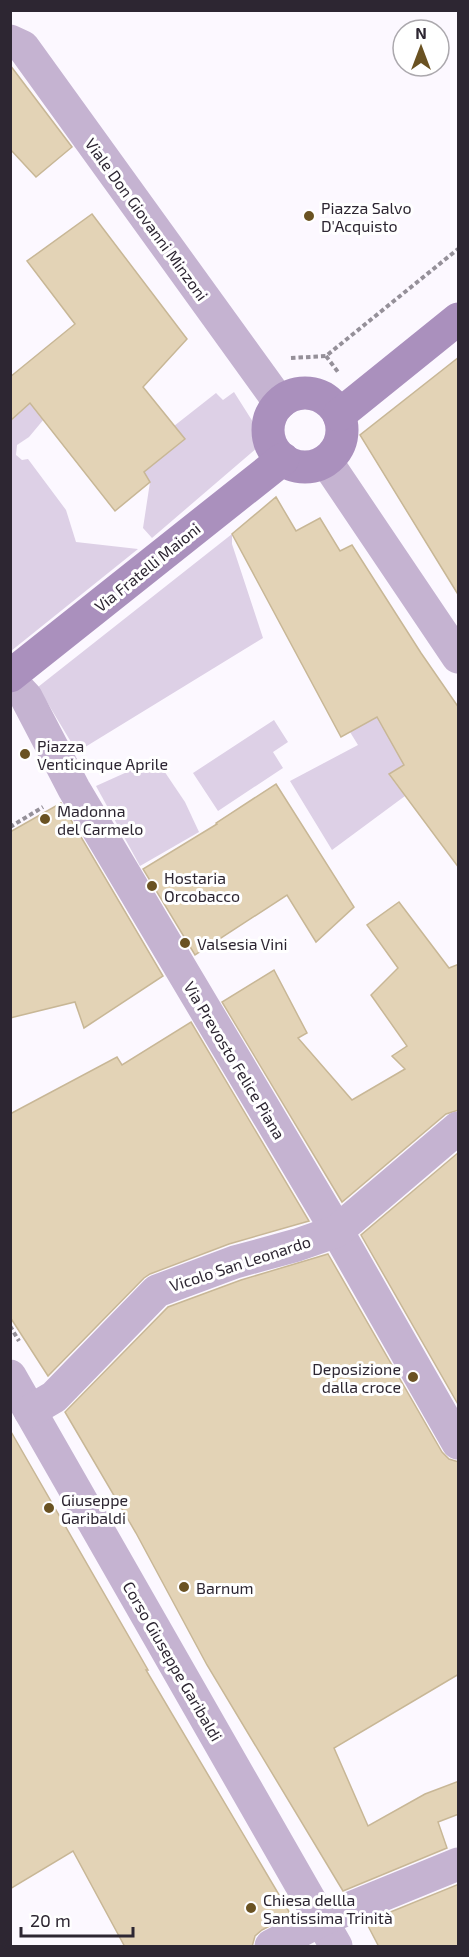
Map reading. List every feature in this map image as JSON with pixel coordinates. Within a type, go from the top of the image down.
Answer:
[{"type":"main road","points":[[339,415],[459,319]]},
{"type":"main road","points":[[301,393],[324,398],[333,405],[339,415],[342,435],[333,454],[326,461],[315,466],[304,467],[283,459],[274,449],[269,438],[269,425],[273,413],[280,404],[301,393]]},
{"type":"main road","name":"Via Fratelli Maioni","points":[[10,678],[283,459]]},
{"type":"street","name":"Viale Don Giovanni Minzoni","points":[[10,41],[24,47],[280,404]]},
{"type":"street","points":[[326,461],[459,657]]},
{"type":"street","name":"Via Prevosto Felice Piana","points":[[10,678],[26,697],[74,789],[337,1231],[459,1443]]},
{"type":"street","name":"Vicolo San Leonardo","points":[[30,1411],[54,1396],[157,1291],[235,1262],[337,1231],[459,1128]]},
{"type":"street","name":"Corso Giuseppe Garibaldi","points":[[10,1376],[329,1933]]},
{"type":"street","points":[[271,1947],[329,1933],[459,1864]]},
{"type":"path","points":[[286,358],[326,356],[459,249]]},
{"type":"shaded area","points":[[234,392],[265,441],[152,538],[143,528],[150,482],[144,472],[184,440],[174,426],[216,393],[223,400]]},
{"type":"shaded area","points":[[39,395],[44,419],[29,437],[17,445],[16,455],[22,460],[28,459],[66,510],[76,542],[138,549],[11,651],[11,421]]},
{"type":"shaded area","points":[[232,534],[232,544],[263,638],[77,752],[38,687]]},
{"type":"shaded area","points":[[376,715],[407,763],[389,775],[405,796],[332,850],[290,781],[358,745],[350,732]]},
{"type":"shaded area","points":[[274,720],[288,742],[273,752],[283,768],[218,811],[193,773]]},
{"type":"shaded area","points":[[156,759],[185,802],[199,832],[140,866],[96,786]]},
{"type":"building","points":[[10,65],[72,147],[36,177],[10,149]]},
{"type":"building","points":[[92,214],[187,339],[143,387],[185,439],[144,472],[150,482],[115,511],[30,403],[10,421],[10,377],[75,324],[27,261]]},
{"type":"building","points":[[459,357],[459,596],[360,435]]},
{"type":"building","points":[[276,497],[296,531],[320,518],[340,551],[352,545],[459,708],[459,868],[389,774],[404,765],[377,717],[341,737],[232,534]]},
{"type":"building","points":[[276,784],[354,907],[316,942],[287,895],[195,955],[143,869],[217,824]]},
{"type":"building","points":[[61,803],[163,976],[84,1028],[75,1002],[10,1018],[10,832]]},
{"type":"building","points":[[399,902],[449,968],[459,964],[459,1110],[446,1114],[342,1202],[222,1002],[274,970],[307,1033],[298,1038],[352,1100],[405,1069],[392,1056],[407,1046],[371,995],[398,968],[367,925]]},
{"type":"building","points":[[191,1022],[309,1221],[229,1244],[150,1274],[48,1376],[10,1317],[10,1114],[117,1057],[122,1065]]},
{"type":"building","points":[[459,1152],[459,1406],[361,1235]]},
{"type":"building","points":[[328,1254],[442,1452],[449,1459],[459,1462],[459,1674],[334,1748],[368,1826],[425,1794],[459,1781],[459,1814],[438,1822],[447,1848],[343,1891],[207,1665],[136,1533],[65,1412],[168,1307],[241,1280]]},
{"type":"building","points":[[10,1430],[148,1670],[146,1670],[291,1915],[262,1930],[255,1936],[252,1947],[125,1947],[73,1851],[10,1889]]},
{"type":"building","points":[[459,1884],[459,1947],[379,1947],[366,1922]]},
{"type":"place","name":"Piazza Salvo D'Acquisto","points":[[309,216]]},
{"type":"place","name":"Piazza Venticinque Aprile","points":[[25,754]]},
{"type":"place","name":"Madonna del Carmelo","points":[[45,819]]},
{"type":"place","name":"Hostaria Orcobacco","points":[[152,886]]},
{"type":"place","name":"Valsesia Vini","points":[[185,943]]},
{"type":"place","name":"Deposizione dalla croce","points":[[413,1377]]},
{"type":"place","name":"Giuseppe Garibaldi","points":[[49,1508]]},
{"type":"place","name":"Barnum","points":[[184,1587]]},
{"type":"place","name":"Chiesa dellla Santissima Trinità","points":[[251,1908]]}]
